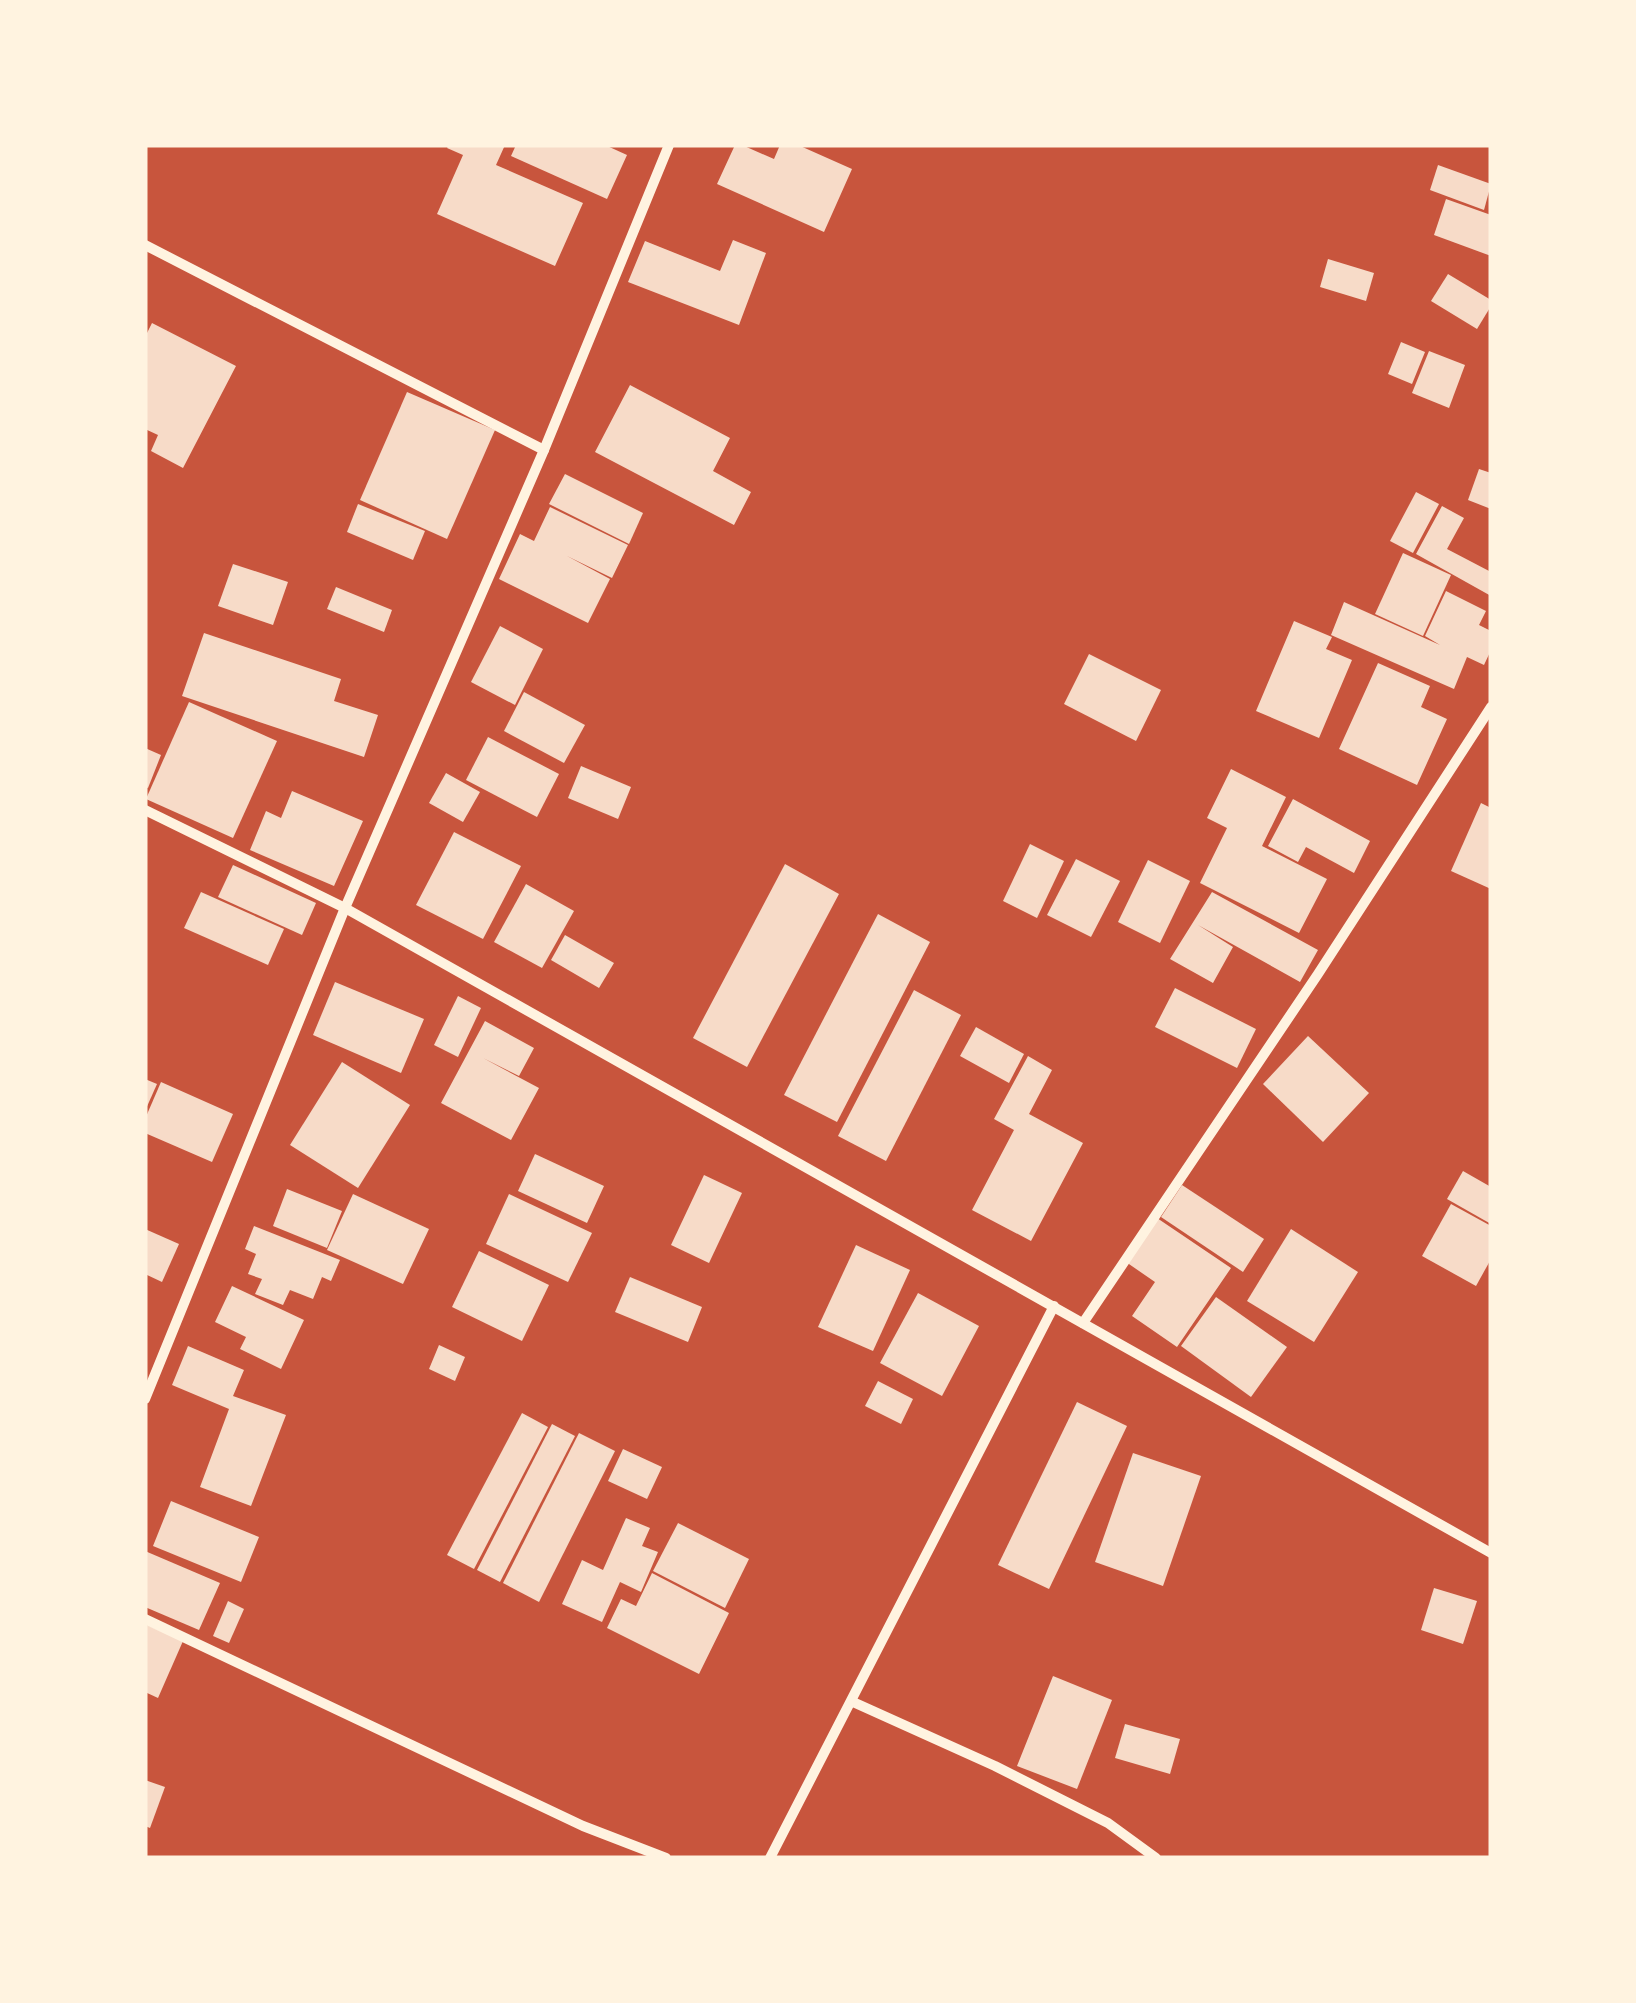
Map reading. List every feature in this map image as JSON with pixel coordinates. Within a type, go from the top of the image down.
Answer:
[{"type":"street","points":[[145,1399],[345,908],[544,450],[669,145]]},
{"type":"street","points":[[145,244],[544,450]]},
{"type":"street","points":[[1083,1323],[1491,708]]},
{"type":"street","points":[[145,810],[345,908],[1491,1553]]},
{"type":"street","points":[[770,1858],[1054,1306]]},
{"type":"street","points":[[145,1618],[583,1826],[666,1858]]},
{"type":"street","points":[[853,1702],[1092,1815],[1156,1858]]},
{"type":"building","points":[[505,145],[496,165],[583,203],[555,266],[437,214],[463,155],[447,148]]},
{"type":"building","points":[[516,145],[605,145],[627,155],[607,199],[511,156]]},
{"type":"building","points":[[735,145],[774,159],[780,145],[798,145],[852,169],[824,232],[717,184]]},
{"type":"building","points":[[1438,165],[1491,184],[1484,210],[1430,190]]},
{"type":"building","points":[[1446,199],[1491,215],[1491,256],[1434,235]]},
{"type":"building","points":[[733,240],[766,253],[739,325],[628,282],[645,241],[720,271]]},
{"type":"building","points":[[1328,259],[1374,273],[1366,301],[1320,287]]},
{"type":"building","points":[[1448,274],[1491,300],[1477,329],[1431,301]]},
{"type":"building","points":[[152,323],[236,366],[183,468],[151,451],[158,435],[145,429],[145,337]]},
{"type":"building","points":[[1401,342],[1425,352],[1412,384],[1388,374]]},
{"type":"building","points":[[1429,351],[1465,365],[1449,408],[1412,393]]},
{"type":"building","points":[[630,385],[730,438],[713,471],[751,492],[734,525],[595,452]]},
{"type":"building","points":[[407,392],[495,430],[447,539],[360,500]]},
{"type":"building","points":[[1479,469],[1491,473],[1491,509],[1468,500]]},
{"type":"building","points":[[565,474],[643,513],[629,544],[549,504]]},
{"type":"building","points":[[1416,492],[1439,504],[1413,553],[1390,541]]},
{"type":"building","points":[[358,504],[425,531],[413,560],[347,532]]},
{"type":"building","points":[[1442,506],[1464,518],[1447,549],[1491,572],[1491,596],[1416,554]]},
{"type":"building","points":[[550,507],[628,545],[612,578],[567,556],[610,579],[588,623],[499,579],[520,534],[534,541]]},
{"type":"building","points":[[1403,553],[1451,575],[1423,636],[1375,614]]},
{"type":"building","points":[[233,564],[288,582],[273,625],[218,606]]},
{"type":"building","points":[[336,587],[392,610],[384,632],[327,609]]},
{"type":"building","points":[[1446,591],[1486,611],[1479,625],[1491,631],[1491,650],[1484,665],[1467,657],[1454,689],[1331,635],[1344,602],[1440,645],[1425,636]]},
{"type":"building","points":[[1294,621],[1332,637],[1326,649],[1352,660],[1319,738],[1256,711]]},
{"type":"building","points":[[500,626],[543,649],[515,705],[471,682]]},
{"type":"building","points":[[204,633],[341,679],[334,701],[378,715],[364,757],[182,696]]},
{"type":"building","points":[[1089,654],[1161,690],[1136,741],[1064,704]]},
{"type":"building","points":[[1378,663],[1430,686],[1421,707],[1447,719],[1417,785],[1339,749]]},
{"type":"building","points":[[524,692],[585,725],[564,763],[504,731]]},
{"type":"building","points":[[189,702],[277,741],[233,838],[146,799]]},
{"type":"building","points":[[488,737],[559,774],[537,817],[466,780]]},
{"type":"building","points":[[145,748],[161,755],[148,788],[145,787]]},
{"type":"building","points":[[581,766],[631,787],[618,819],[568,798]]},
{"type":"building","points":[[1231,769],[1286,797],[1262,846],[1327,879],[1299,933],[1200,883],[1227,828],[1207,818]]},
{"type":"building","points":[[446,773],[480,792],[463,822],[429,803]]},
{"type":"building","points":[[292,791],[363,821],[334,886],[250,850],[266,811],[281,818]]},
{"type":"building","points":[[1293,799],[1370,841],[1354,873],[1306,847],[1298,862],[1268,846]]},
{"type":"building","points":[[1481,803],[1491,808],[1491,889],[1451,871]]},
{"type":"building","points":[[454,832],[521,866],[483,939],[416,905]]},
{"type":"building","points":[[1030,844],[1064,861],[1037,918],[1003,901]]},
{"type":"building","points":[[1076,859],[1120,881],[1091,937],[1047,915]]},
{"type":"building","points":[[1148,860],[1190,881],[1160,943],[1118,922]]},
{"type":"building","points":[[785,864],[839,894],[747,1067],[693,1038]]},
{"type":"building","points":[[233,865],[316,903],[302,935],[218,897]]},
{"type":"building","points":[[526,884],[574,911],[542,968],[494,942]]},
{"type":"building","points":[[201,892],[284,929],[268,965],[184,928]]},
{"type":"building","points":[[1212,892],[1318,950],[1300,982],[1198,925],[1233,947],[1213,983],[1170,959]]},
{"type":"building","points":[[878,914],[930,942],[837,1122],[784,1095]]},
{"type":"building","points":[[565,935],[614,963],[599,988],[551,960]]},
{"type":"building","points":[[335,982],[424,1019],[401,1073],[313,1035]]},
{"type":"building","points":[[1175,988],[1256,1029],[1237,1068],[1155,1027]]},
{"type":"building","points":[[914,990],[961,1015],[886,1161],[838,1136]]},
{"type":"building","points":[[458,996],[481,1008],[458,1057],[434,1045]]},
{"type":"building","points":[[485,1021],[534,1048],[519,1076],[483,1058],[539,1088],[511,1140],[441,1103]]},
{"type":"building","points":[[976,1027],[1024,1054],[1009,1083],[960,1056]]},
{"type":"building","points":[[1308,1036],[1369,1093],[1323,1142],[1263,1084]]},
{"type":"building","points":[[1028,1056],[1052,1070],[1029,1114],[1083,1143],[1031,1241],[972,1210],[1014,1130],[994,1119]]},
{"type":"building","points":[[342,1062],[410,1105],[358,1188],[290,1145]]},
{"type":"building","points":[[145,1079],[157,1084],[145,1111]]},
{"type":"building","points":[[161,1082],[233,1114],[212,1162],[145,1133],[145,1119]]},
{"type":"building","points":[[535,1154],[604,1186],[587,1223],[518,1191]]},
{"type":"building","points":[[1463,1171],[1491,1187],[1491,1224],[1447,1199]]},
{"type":"building","points":[[704,1175],[742,1193],[709,1263],[671,1245]]},
{"type":"building","points":[[1182,1185],[1264,1239],[1243,1272],[1161,1217]]},
{"type":"building","points":[[287,1189],[342,1211],[327,1248],[273,1226]]},
{"type":"building","points":[[353,1194],[429,1229],[403,1284],[327,1250]]},
{"type":"building","points":[[509,1194],[592,1233],[568,1282],[486,1244]]},
{"type":"building","points":[[1451,1204],[1491,1226],[1491,1259],[1476,1286],[1422,1256]]},
{"type":"building","points":[[1157,1218],[1231,1268],[1177,1347],[1132,1316],[1155,1282],[1126,1262]]},
{"type":"building","points":[[254,1226],[340,1260],[331,1281],[322,1277],[313,1299],[290,1290],[283,1305],[255,1294],[262,1279],[248,1274],[256,1254],[245,1249]]},
{"type":"building","points":[[145,1229],[179,1244],[162,1282],[145,1274]]},
{"type":"building","points":[[1291,1229],[1358,1272],[1314,1342],[1247,1301]]},
{"type":"building","points":[[856,1245],[910,1270],[873,1351],[818,1327]]},
{"type":"building","points":[[479,1251],[549,1285],[522,1341],[452,1307]]},
{"type":"building","points":[[630,1277],[702,1307],[688,1342],[615,1312]]},
{"type":"building","points":[[232,1286],[304,1320],[281,1369],[240,1349],[246,1337],[215,1322]]},
{"type":"building","points":[[918,1293],[979,1326],[942,1396],[880,1363]]},
{"type":"building","points":[[1216,1297],[1287,1347],[1251,1397],[1181,1346]]},
{"type":"building","points":[[439,1345],[465,1357],[455,1381],[429,1369]]},
{"type":"building","points":[[188,1346],[244,1370],[233,1396],[286,1415],[251,1506],[200,1487],[229,1409],[172,1385]]},
{"type":"building","points":[[878,1381],[913,1399],[901,1424],[865,1406]]},
{"type":"building","points":[[1077,1402],[1127,1426],[1049,1589],[998,1565]]},
{"type":"building","points":[[522,1413],[548,1427],[474,1569],[447,1555]]},
{"type":"building","points":[[552,1424],[575,1436],[500,1582],[477,1570]]},
{"type":"building","points":[[579,1433],[615,1451],[539,1602],[503,1583]]},
{"type":"building","points":[[623,1449],[662,1467],[647,1499],[608,1481]]},
{"type":"building","points":[[1133,1453],[1201,1476],[1163,1586],[1095,1562]]},
{"type":"building","points":[[171,1501],[259,1537],[241,1582],[153,1546]]},
{"type":"building","points":[[626,1518],[650,1528],[642,1546],[658,1552],[641,1592],[620,1582],[602,1622],[562,1604],[582,1560],[603,1570]]},
{"type":"building","points":[[678,1523],[749,1559],[725,1608],[653,1571]]},
{"type":"building","points":[[145,1551],[220,1583],[199,1630],[145,1607]]},
{"type":"building","points":[[652,1573],[729,1613],[699,1674],[607,1628],[621,1599],[636,1606]]},
{"type":"building","points":[[1434,1588],[1477,1601],[1463,1644],[1421,1630]]},
{"type":"building","points":[[228,1601],[244,1609],[229,1643],[213,1636]]},
{"type":"building","points":[[145,1624],[183,1641],[158,1698],[145,1692]]},
{"type":"building","points":[[1053,1676],[1112,1700],[1077,1789],[1017,1766]]},
{"type":"building","points":[[1125,1724],[1180,1739],[1170,1774],[1115,1758]]},
{"type":"building","points":[[145,1780],[165,1787],[150,1828],[145,1826]]}]
